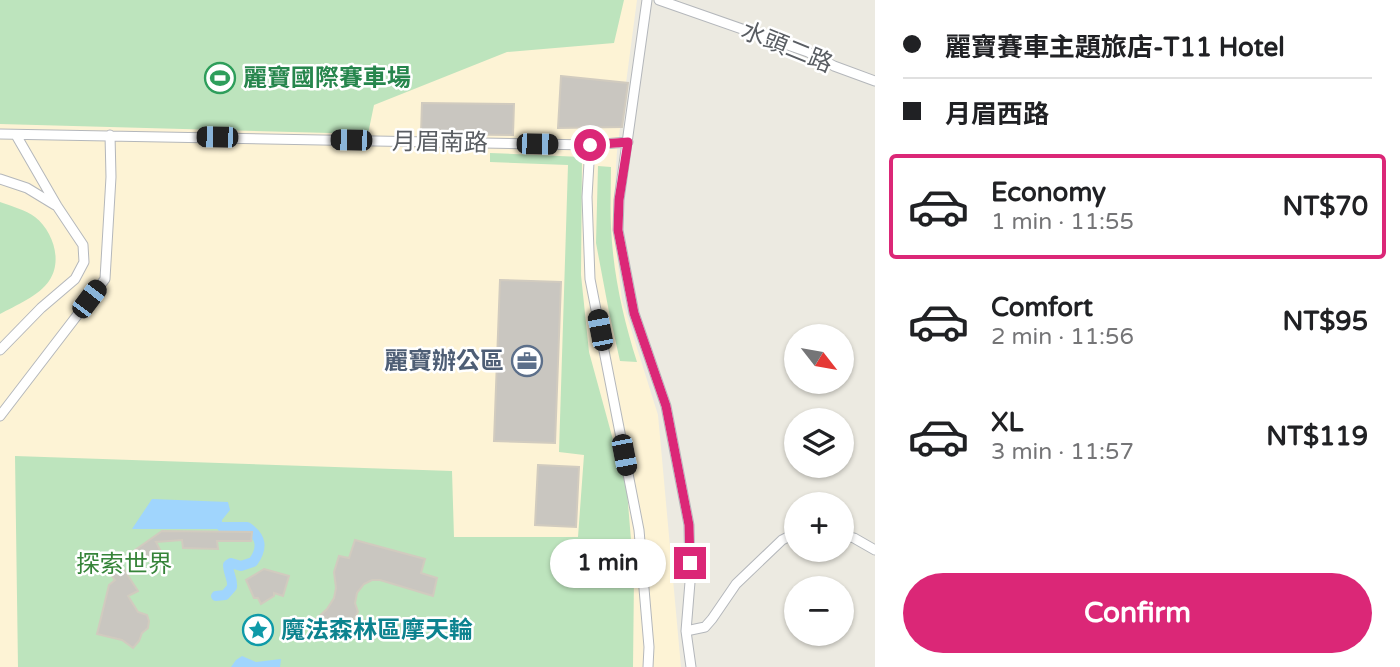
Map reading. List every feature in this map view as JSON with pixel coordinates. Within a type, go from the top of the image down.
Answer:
[{"type":"street","points":[[647,0],[619,200],[618,230],[634,313],[666,406],[689,525],[690,582],[686,631],[691,667]]},
{"type":"street","name":"水頭二路","points":[[659,0],[808,52],[834,66],[875,81]]},
{"type":"street","name":"月眉南路","points":[[0,134],[590,145],[628,142]]},
{"type":"street","points":[[0,350],[40,308],[75,279],[84,262],[83,244],[57,206],[16,135]]},
{"type":"street","points":[[0,416],[105,279],[111,177],[110,135]]},
{"type":"street","points":[[590,145],[587,197],[590,279],[639,530],[649,647],[648,667]]},
{"type":"street","points":[[0,179],[27,188],[57,206]]},
{"type":"street","points":[[854,538],[875,550]]},
{"type":"street","points":[[686,631],[705,627],[737,584],[784,539]]},
{"type":"shaded area","points":[[0,0],[637,0],[617,151],[613,221],[622,300],[658,415],[681,667],[0,667]]},
{"type":"green space","name":"麗寶國際賽車場","points":[[0,0],[624,0],[614,43],[507,52],[374,105],[368,134],[0,124]]},
{"type":"green space","name":"探索世界","points":[[490,153],[582,157],[581,275],[589,352],[627,491],[634,577],[633,667],[18,667],[15,456],[452,471],[454,537],[578,537],[584,455],[559,452],[568,165],[490,162]]},
{"type":"green space","points":[[598,166],[611,167],[611,220],[616,278],[637,362],[620,361],[609,312],[596,243]]},
{"type":"green space","points":[[0,202],[27,212],[41,223],[54,247],[55,265],[49,281],[40,291],[0,314]]},
{"type":"water","points":[[152,499],[228,502],[230,510],[222,520],[222,529],[132,529]]},
{"type":"water","points":[[242,656],[256,662],[281,659],[280,667],[231,667]]},
{"type":"building","points":[[561,76],[628,83],[622,127],[558,128]]},
{"type":"building","points":[[422,103],[514,104],[513,135],[421,134]]},
{"type":"building","name":"麗寶辦公區","points":[[500,280],[561,282],[555,443],[494,441]]},
{"type":"building","points":[[538,465],[579,467],[576,527],[535,525]]},
{"type":"building","points":[[162,531],[252,532],[251,541],[217,541],[218,549],[183,548],[182,540],[156,542],[160,550],[136,567],[128,555]]},
{"type":"building","points":[[355,540],[425,559],[421,573],[437,578],[433,596],[372,580],[364,584],[357,593],[355,603],[358,612],[354,619],[360,623],[353,636],[312,634],[314,621],[334,598],[334,572],[339,556],[349,558]]},
{"type":"building","points":[[123,568],[138,591],[128,596],[138,612],[147,615],[149,621],[148,628],[133,648],[122,640],[97,634],[109,585],[115,580],[111,575]]},
{"type":"building","points":[[264,569],[289,576],[283,596],[274,593],[274,596],[261,604],[258,598],[254,598],[246,580]]},
{"type":"waterway","points":[[216,596],[225,595],[232,587],[228,565],[231,563],[241,566],[253,562],[259,547],[256,535],[247,527],[222,527]]},
{"type":"place","name":"麗寶國際賽車場","points":[[220,78]]},
{"type":"place","name":"麗寶辦公區","points":[[527,361]]},
{"type":"place","name":"魔法森林區摩天輪","points":[[258,630]]},
{"type":"route","points":[[590,145],[628,142],[619,200],[618,230],[634,313],[666,406],[689,525],[690,563]]}]
